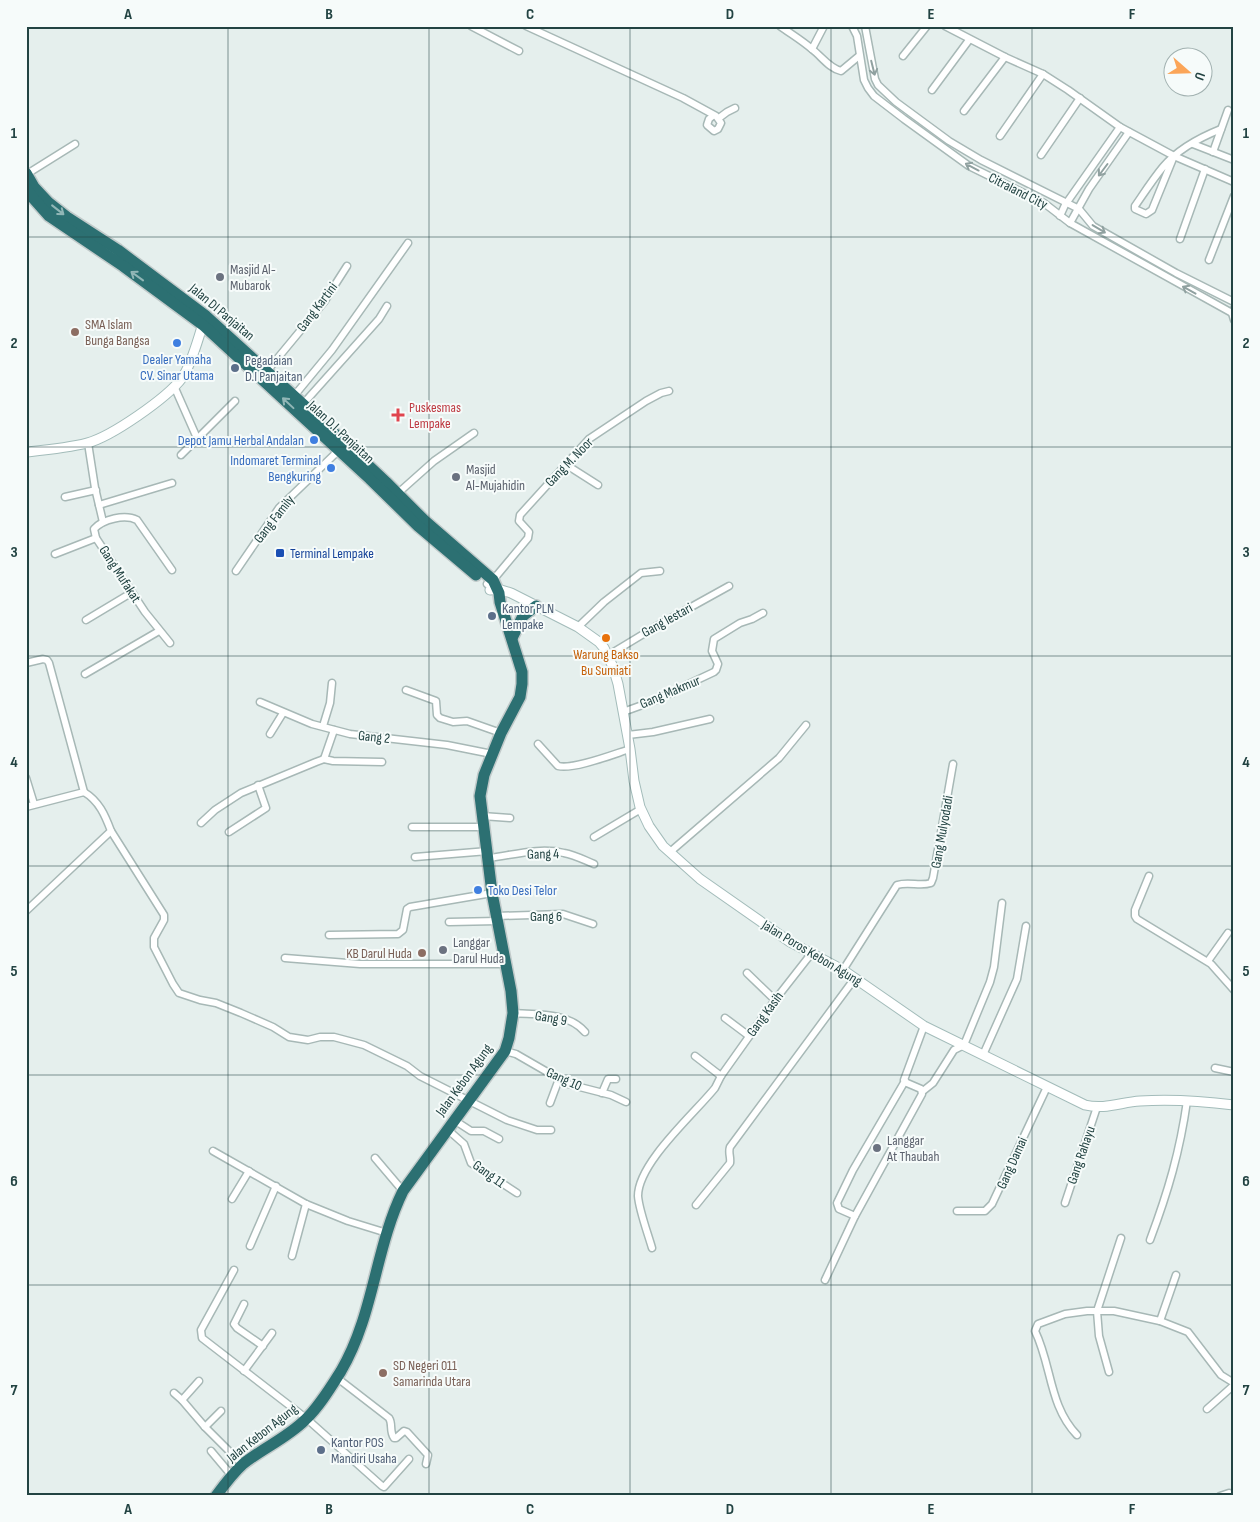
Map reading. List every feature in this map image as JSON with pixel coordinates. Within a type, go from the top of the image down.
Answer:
[{"type":"highway","name":"Jalan DI Panjaitan","points":[[26,174],[34,187],[48,202],[67,217],[118,250],[267,371],[298,400],[312,419],[397,494],[492,586]]},
{"type":"highway","name":"Jalan D.I. Panjaitan","points":[[26,188],[49,216],[204,320],[312,419],[338,450],[418,526],[492,586]]},
{"type":"highway","name":"Jalan Kebon Agung","points":[[216,1496],[243,1465],[290,1433],[306,1419],[336,1377],[350,1353],[366,1313],[387,1233],[403,1191],[505,1051],[513,1013],[507,964],[492,893],[483,822],[481,786],[492,754],[520,696],[522,672],[500,602],[492,586]]},
{"type":"highway","points":[[512,638],[523,616],[536,606]]},
{"type":"main road","points":[[26,452],[88,443],[117,430],[148,408],[174,386],[186,371],[204,320]]},
{"type":"main road","name":"Jalan Poros Kebon Agung","points":[[492,586],[578,627],[599,642],[607,656],[618,684],[628,735],[634,781],[641,808],[649,826],[670,852],[700,879],[739,907],[790,942],[843,970],[924,1026],[1085,1105],[1097,1107],[1165,1099],[1234,1105]]},
{"type":"street","points":[[471,26],[519,51]]},
{"type":"street","points":[[526,26],[629,72],[716,116],[735,108]]},
{"type":"street","points":[[780,26],[812,49],[829,65],[841,71],[859,56]]},
{"type":"street","points":[[812,49],[824,26]]},
{"type":"street","name":"Citraland City","points":[[852,26],[857,36],[864,80],[874,96],[890,109],[969,166],[1044,203],[1070,223],[1233,314]]},
{"type":"street","name":"Citraland City","points":[[865,26],[875,79],[878,85],[896,102],[949,141],[974,156],[1079,209],[1093,226],[1176,273],[1234,302]]},
{"type":"street","points":[[902,56],[926,26]]},
{"type":"street","points":[[945,26],[969,40],[1044,74],[1129,132],[1174,156],[1234,182]]},
{"type":"street","points":[[932,90],[969,40]]},
{"type":"street","points":[[964,111],[1005,57]]},
{"type":"street","points":[[1000,136],[1044,74]]},
{"type":"street","points":[[1041,155],[1080,98]]},
{"type":"street","points":[[890,109],[896,102]]},
{"type":"street","points":[[1213,152],[1228,110]]},
{"type":"street","points":[[1060,216],[1064,201],[1120,127]]},
{"type":"street","points":[[1174,156],[1152,210],[1146,214],[1139,212],[1135,209],[1135,206],[1163,167],[1174,156],[1221,129]]},
{"type":"street","points":[[1070,223],[1089,189],[1129,132]]},
{"type":"street","points":[[26,174],[75,144]]},
{"type":"street","points":[[1193,144],[1234,160]]},
{"type":"street","points":[[1180,239],[1205,169]]},
{"type":"street","points":[[1209,260],[1234,196]]},
{"type":"street","points":[[298,400],[408,242]]},
{"type":"street","name":"Gang Kartini","points":[[267,371],[324,302],[347,266]]},
{"type":"street","points":[[298,400],[379,318],[387,306]]},
{"type":"street","points":[[174,386],[197,438]]},
{"type":"street","name":"Gang M. Noor","points":[[492,586],[528,538],[529,532],[519,521],[520,514],[565,464],[589,439],[646,401],[669,391]]},
{"type":"street","points":[[181,455],[235,401]]},
{"type":"street","points":[[397,494],[434,461],[474,433]]},
{"type":"street","points":[[88,443],[103,522],[125,517],[138,520],[172,570]]},
{"type":"street","name":"Gang Family","points":[[236,571],[279,508],[338,450]]},
{"type":"street","points":[[565,464],[598,486]]},
{"type":"street","points":[[99,504],[172,483]]},
{"type":"street","points":[[65,497],[96,490]]},
{"type":"street","name":"Gang Mufakat","points":[[103,522],[94,529],[96,538],[131,593],[170,643]]},
{"type":"street","points":[[55,554],[96,538]]},
{"type":"street","points":[[578,627],[604,602],[642,573],[660,571]]},
{"type":"street","name":"Gang lestari","points":[[607,656],[728,586]]},
{"type":"street","points":[[86,620],[131,593]]},
{"type":"street","name":"Gang Makmur","points":[[624,712],[673,693],[714,672],[718,664],[712,651],[714,639],[740,623],[763,613]]},
{"type":"street","points":[[85,674],[159,631]]},
{"type":"street","points":[[26,662],[43,659],[49,663],[84,792],[94,798],[99,804],[111,831],[164,915],[164,920],[154,938],[154,947],[179,992],[241,1013],[273,1027],[289,1037],[308,1040],[320,1037],[334,1037],[364,1046],[407,1066],[420,1076],[507,1120],[538,1130],[551,1130]]},
{"type":"street","points":[[323,726],[330,703],[332,683]]},
{"type":"street","points":[[406,690],[428,696],[436,701],[437,715],[440,718],[453,722],[472,723],[502,733]]},
{"type":"street","name":"Gang 2","points":[[260,702],[283,713],[334,730],[361,736],[447,745],[492,754]]},
{"type":"street","points":[[270,734],[283,713]]},
{"type":"street","points":[[628,735],[653,732],[710,718]]},
{"type":"street","points":[[670,852],[779,758],[806,725]]},
{"type":"street","points":[[324,759],[334,730]]},
{"type":"street","points":[[538,744],[561,767],[630,749]]},
{"type":"street","points":[[201,823],[215,810],[241,793],[324,759],[333,761],[382,762]]},
{"type":"street","name":"Gang Mulyodadi","points":[[843,970],[897,885],[906,882],[924,885],[930,883],[933,878],[953,764]]},
{"type":"street","points":[[26,778],[34,804]]},
{"type":"street","points":[[229,832],[266,808],[258,785]]},
{"type":"street","points":[[26,808],[34,804],[84,792]]},
{"type":"street","points":[[594,838],[641,808]]},
{"type":"street","points":[[412,827],[483,822],[510,818]]},
{"type":"street","points":[[26,911],[111,831]]},
{"type":"street","name":"Gang 4","points":[[415,857],[553,851],[565,853],[594,864]]},
{"type":"street","points":[[1149,876],[1135,910],[1137,919],[1208,961],[1234,990]]},
{"type":"street","points":[[329,935],[398,934],[403,930],[407,909],[410,907],[492,893]]},
{"type":"street","points":[[825,1280],[855,1216],[923,1091],[934,1083],[954,1050],[964,1045],[992,976],[1002,903]]},
{"type":"street","name":"Gang 6","points":[[449,922],[557,914],[593,924]]},
{"type":"street","points":[[984,1054],[1017,979],[1026,926]]},
{"type":"street","points":[[1208,961],[1228,933]]},
{"type":"street","name":"Gang Kasih","points":[[652,1248],[638,1195],[640,1183],[650,1164],[705,1101],[749,1036],[811,954]]},
{"type":"street","points":[[285,958],[360,964],[507,964]]},
{"type":"street","points":[[747,973],[775,1000]]},
{"type":"street","points":[[696,1205],[730,1163],[728,1151],[730,1147],[855,978]]},
{"type":"street","name":"Gang 9","points":[[513,1013],[553,1016],[579,1024],[586,1032]]},
{"type":"street","points":[[725,1018],[749,1036]]},
{"type":"street","points":[[855,1216],[839,1208],[837,1203],[853,1170],[905,1082],[904,1078],[924,1026]]},
{"type":"street","name":"Gang 10","points":[[505,1051],[577,1087],[602,1093],[626,1102]]},
{"type":"street","points":[[695,1056],[721,1076]]},
{"type":"street","points":[[1215,1068],[1234,1072]]},
{"type":"street","points":[[550,1103],[559,1079]]},
{"type":"street","points":[[602,1093],[608,1079],[616,1079]]},
{"type":"street","points":[[905,1082],[921,1088],[923,1091]]},
{"type":"street","name":"Gang Damai","points":[[957,1211],[985,1211],[992,1204],[1048,1087]]},
{"type":"street","points":[[1150,1240],[1168,1193],[1178,1156],[1187,1101]]},
{"type":"street","name":"Gang Rahayu","points":[[1065,1203],[1097,1107]]},
{"type":"street","points":[[450,1125],[472,1131],[484,1131],[499,1139]]},
{"type":"street","name":"Gang 11","points":[[450,1125],[464,1144],[471,1163],[517,1194]]},
{"type":"street","points":[[213,1151],[306,1204],[348,1221],[387,1233]]},
{"type":"street","points":[[375,1158],[403,1191]]},
{"type":"street","points":[[232,1199],[250,1171]]},
{"type":"street","points":[[250,1246],[276,1186]]},
{"type":"street","points":[[292,1256],[306,1204]]},
{"type":"street","points":[[1109,1372],[1099,1336],[1097,1311],[1121,1238]]},
{"type":"street","points":[[234,1270],[200,1334],[204,1340],[306,1419],[383,1487],[409,1459]]},
{"type":"street","points":[[1160,1321],[1176,1274]]},
{"type":"street","points":[[244,1304],[235,1320],[235,1326],[262,1346]]},
{"type":"street","points":[[1078,1435],[1068,1426],[1056,1401],[1045,1357],[1035,1331],[1038,1324],[1065,1314],[1114,1311],[1160,1321],[1188,1332],[1221,1375],[1234,1384],[1207,1409]]},
{"type":"street","points":[[244,1371],[272,1332]]},
{"type":"street","points":[[336,1377],[389,1418],[391,1433],[394,1438],[404,1431],[407,1432],[428,1455],[426,1464]]},
{"type":"street","points":[[182,1400],[198,1381]]},
{"type":"street","points":[[174,1393],[243,1465]]},
{"type":"street","points":[[206,1427],[222,1411]]},
{"type":"street","points":[[211,1450],[232,1476]]},
{"type":"street","points":[[1220,1496],[1229,1493],[1234,1495]]},
{"type":"place","name":"Masjid Al- Mubarok","points":[[220,277]]},
{"type":"place","name":"SMA Islam Bunga Bangsa","points":[[75,332]]},
{"type":"place","name":"Dealer Yamaha CV. Sinar Utama","points":[[177,343]]},
{"type":"place","name":"Pegadaian D.I Panjaitan","points":[[235,368]]},
{"type":"place","name":"Puskesmas Lempake","points":[[398,415]]},
{"type":"place","name":"Depot Jamu Herbal Andalan","points":[[314,440]]},
{"type":"place","name":"Indomaret Terminal Bengkuring","points":[[331,468]]},
{"type":"place","name":"Masjid Al-Mujahidin","points":[[456,477]]},
{"type":"place","name":"Terminal Lempake","points":[[280,553]]},
{"type":"place","name":"Kantor PLN Lempake","points":[[492,616]]},
{"type":"place","name":"Warung Bakso Bu Sumiati","points":[[606,638]]},
{"type":"place","name":"Toko Desi Telor","points":[[478,890]]},
{"type":"place","name":"Langgar Darul Huda","points":[[443,950]]},
{"type":"place","name":"KB Darul Huda","points":[[422,953]]},
{"type":"place","name":"Langgar At Thaubah","points":[[877,1148]]},
{"type":"place","name":"SD Negeri 011 Samarinda Utara","points":[[383,1373]]},
{"type":"place","name":"Kantor POS Mandiri Usaha","points":[[321,1450]]}]
